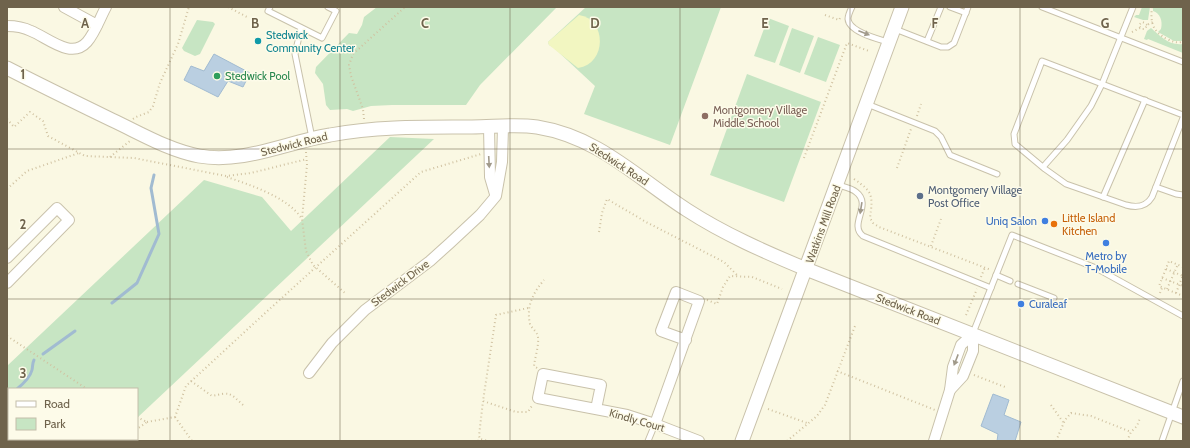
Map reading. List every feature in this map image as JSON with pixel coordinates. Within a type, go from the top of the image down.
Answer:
[{"type":"street","points":[[64,7],[97,25]]},
{"type":"street","points":[[7,26],[32,31],[63,47],[72,49],[80,48],[87,42],[106,7]]},
{"type":"street","name":"Watkins Mill Road","points":[[742,441],[902,7]]},
{"type":"street","name":"Stedwick Road","points":[[7,68],[169,148],[199,156],[215,157],[246,155],[328,135],[365,130],[489,127],[534,127],[548,130],[589,143],[620,162],[686,210],[734,236],[806,270],[1177,414]]},
{"type":"street","points":[[489,127],[490,177],[496,196]]},
{"type":"street","points":[[496,196],[502,162],[503,127]]},
{"type":"street","name":"Stedwick Drive","points":[[309,373],[332,343],[365,310],[430,261],[480,215],[496,196]]},
{"type":"street","points":[[7,258],[57,208],[69,220],[7,284]]},
{"type":"street","points":[[655,424],[686,340],[700,301],[676,292],[661,331],[686,340]]},
{"type":"street","points":[[934,441],[950,390],[953,367],[961,345],[973,334]]},
{"type":"street","points":[[538,398],[543,374]]},
{"type":"street","name":"Kindly Court","points":[[543,374],[601,385],[596,409]]},
{"type":"street","name":"Kindly Court","points":[[538,398],[627,415],[699,441]]},
{"type":"lane","points":[[270,7],[268,11],[322,38],[336,11],[328,7]]},
{"type":"lane","points":[[852,7],[849,15],[849,23],[854,29],[889,43]]},
{"type":"lane","points":[[927,41],[941,7]]},
{"type":"lane","points":[[950,7],[966,13]]},
{"type":"lane","points":[[894,28],[944,48],[951,46],[955,41],[968,7]]},
{"type":"lane","points":[[1043,167],[1067,140],[1087,112],[1102,84],[1133,7]]},
{"type":"lane","points":[[1045,8],[1183,62]]},
{"type":"lane","points":[[301,28],[295,54],[308,140]]},
{"type":"lane","points":[[1042,61],[1102,84],[1145,100],[1183,117],[1156,187],[1150,200],[1142,206],[1130,206],[1066,184],[1015,144],[1014,134],[1042,61]]},
{"type":"lane","points":[[1103,196],[1145,100]]},
{"type":"lane","points":[[866,104],[914,122],[938,133],[948,152],[953,156],[997,174]]},
{"type":"lane","points":[[837,184],[854,191],[861,197],[862,206],[858,229],[863,236],[877,243],[992,288]]},
{"type":"lane","points":[[1156,187],[1173,194],[1183,194]]},
{"type":"lane","points":[[973,334],[1012,235],[1096,268],[1183,316]]},
{"type":"lane","points":[[997,274],[1010,281]]},
{"type":"lane","points":[[1018,284],[1054,298]]},
{"type":"lane","points":[[1162,441],[1177,414],[1183,381]]},
{"type":"lane","points":[[648,441],[655,424]]},
{"type":"path","points":[[108,157],[130,141],[131,129],[136,117],[151,110],[156,99],[160,83],[178,44],[189,7]]},
{"type":"path","points":[[228,7],[249,18]]},
{"type":"path","points":[[365,130],[364,109],[351,76],[349,65],[353,54],[405,7]]},
{"type":"path","points":[[1152,7],[1152,22],[1155,30],[1160,36],[1172,42],[1183,42]]},
{"type":"path","points":[[825,15],[839,20],[842,14]]},
{"type":"path","points":[[1132,32],[1140,28],[1144,29],[1152,22]]},
{"type":"path","points":[[1140,28],[1141,23],[1147,25]]},
{"type":"path","points":[[804,158],[847,43],[869,51]]},
{"type":"path","points":[[897,168],[921,104]]},
{"type":"path","points":[[7,119],[14,127],[30,112],[43,121],[48,136],[85,156],[134,158],[226,176],[280,200],[293,209],[302,219]]},
{"type":"path","points":[[308,140],[302,219],[306,251],[313,265],[345,294]]},
{"type":"path","points":[[7,189],[27,171],[79,153]]},
{"type":"path","points":[[175,416],[186,386],[191,381],[421,172],[484,153]]},
{"type":"path","points":[[226,176],[251,173],[307,159]]},
{"type":"path","points":[[854,179],[868,190],[872,203],[870,218],[873,223],[879,227],[985,267],[997,274]]},
{"type":"path","points":[[599,232],[602,213],[607,199],[646,222],[724,262],[738,276]]},
{"type":"path","points":[[931,247],[941,220]]},
{"type":"path","points":[[1183,267],[1169,261],[1159,286],[1183,296]]},
{"type":"path","points":[[1167,290],[1178,264]]},
{"type":"path","points":[[966,316],[985,267]]},
{"type":"path","points":[[1166,269],[1183,276],[1176,293]]},
{"type":"path","points":[[700,301],[700,297],[717,304],[723,288],[730,276],[752,278],[782,289]]},
{"type":"path","points":[[1162,278],[1183,286]]},
{"type":"path","points":[[543,374],[534,366],[538,338],[531,325],[528,308],[534,291],[544,280]]},
{"type":"path","points":[[1160,293],[1162,288]]},
{"type":"path","points":[[488,441],[480,440],[479,436],[496,316],[528,308]]},
{"type":"path","points":[[786,441],[817,416],[825,405],[855,326]]},
{"type":"path","points":[[7,336],[85,388]]},
{"type":"path","points":[[838,371],[943,413]]},
{"type":"path","points":[[974,375],[1005,387]]},
{"type":"path","points":[[191,381],[212,396],[227,393],[231,394],[243,405]]},
{"type":"path","points":[[483,401],[516,412],[528,412],[538,398]]},
{"type":"path","points":[[1051,405],[1063,422]]},
{"type":"path","points":[[768,409],[807,423]]},
{"type":"path","points":[[1056,441],[1063,422],[1071,413],[1085,414],[1131,432]]},
{"type":"path","points":[[138,428],[147,422],[175,416]]},
{"type":"path","points":[[175,416],[192,441]]},
{"type":"path","points":[[138,418],[147,422]]},
{"type":"path","points":[[1127,441],[1131,432],[1137,426],[1140,418]]},
{"type":"green space","points":[[377,7],[557,7],[480,85],[466,105],[392,105],[371,106],[353,111],[347,109],[330,110],[326,105],[323,84],[315,73],[316,67],[349,33],[357,34],[364,17]]},
{"type":"green space","points":[[586,7],[721,7],[670,145],[584,114],[595,86],[549,45],[548,42]]},
{"type":"green space","points":[[1142,7],[1150,7],[1148,20],[1134,17],[1139,15]]},
{"type":"green space","points":[[1153,7],[1183,7],[1183,41],[1174,41],[1158,32],[1162,26],[1161,20],[1159,15],[1153,11]]},
{"type":"green space","points":[[768,18],[789,26],[775,63],[754,56]]},
{"type":"green space","points":[[197,20],[213,22],[215,24],[200,54],[195,56],[184,51],[182,48]]},
{"type":"green space","points":[[792,28],[814,36],[800,73],[779,65]]},
{"type":"green space","points":[[1151,28],[1169,42],[1183,44],[1183,53],[1148,39],[1144,39],[1147,31]]},
{"type":"green space","points":[[818,37],[840,45],[826,82],[804,74]]},
{"type":"green space","points":[[747,74],[821,102],[784,202],[710,175]]},
{"type":"green space","points":[[390,137],[434,139],[138,417],[138,388],[8,388],[8,440],[113,440],[112,441],[7,441],[7,366],[204,180],[262,197],[291,231]]},
{"type":"sand","points":[[579,15],[588,18],[595,24],[599,32],[600,42],[594,59],[588,65],[578,68],[549,45],[548,42]]},
{"type":"water","name":"Stedwick Pool","points":[[214,54],[250,73],[243,87],[228,81],[218,97],[184,80],[191,66],[204,71]]},
{"type":"water","points":[[993,394],[1009,400],[1004,415],[1021,422],[1015,441],[997,441],[998,434],[981,426]]},
{"type":"waterway","points":[[112,303],[137,283],[159,234],[151,188],[154,175]]},
{"type":"waterway","points":[[43,354],[75,331]]},
{"type":"waterway","points":[[18,388],[30,376],[34,360]]},
{"type":"place","name":"Stedwick Community Center","points":[[258,41]]},
{"type":"place","name":"Stedwick Pool","points":[[217,76]]},
{"type":"place","name":"Montgomery Village Middle School","points":[[705,116]]},
{"type":"place","name":"Montgomery Village Post Office","points":[[920,196]]},
{"type":"place","name":"Uniq Salon","points":[[1045,221]]},
{"type":"place","name":"Little Island Kitchen","points":[[1054,224]]},
{"type":"place","name":"Metro by T-Mobile","points":[[1106,243]]},
{"type":"place","name":"Curaleaf","points":[[1021,304]]}]
